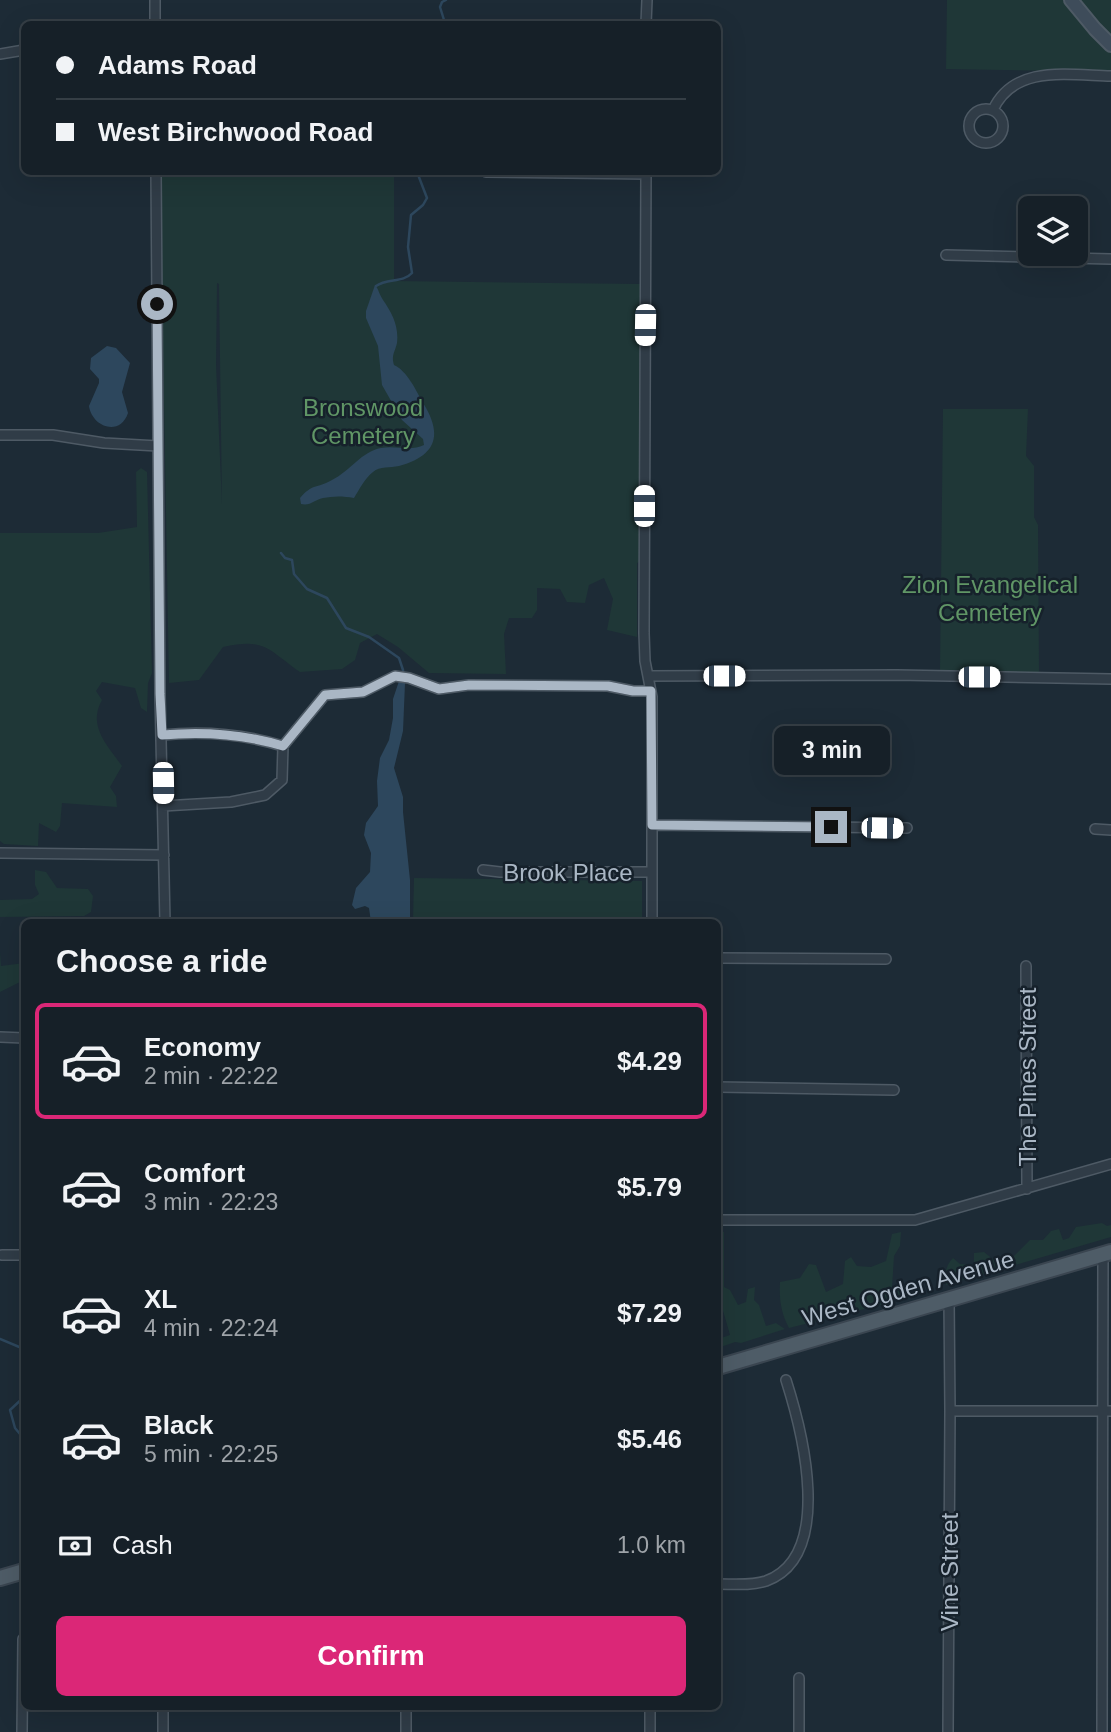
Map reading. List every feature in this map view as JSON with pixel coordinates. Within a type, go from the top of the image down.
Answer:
[{"type":"main road","name":"West Ogden Avenue","points":[[721,1366],[1107,1254]]},
{"type":"main road","points":[[0,1578],[21,1572]]},
{"type":"street","points":[[155,0],[155,21]]},
{"type":"street","points":[[646,21],[647,0]]},
{"type":"street","points":[[1071,0],[1111,45]]},
{"type":"street","points":[[0,54],[21,50]]},
{"type":"street","points":[[993,110],[1007,90],[1024,79],[1046,75],[1111,76]]},
{"type":"street","points":[[156,175],[160,694],[165,919]]},
{"type":"street","points":[[646,175],[644,633],[651,691],[652,919]]},
{"type":"street","points":[[946,255],[1111,260]]},
{"type":"street","points":[[0,435],[53,435],[104,443],[158,446]]},
{"type":"street","points":[[163,806],[231,802],[265,794],[282,780],[283,746],[325,695],[363,692],[395,676],[439,689],[469,685],[608,686],[651,691]]},
{"type":"street","points":[[648,676],[1111,678]]},
{"type":"street","points":[[162,735],[203,733],[255,738],[283,746]]},
{"type":"street","points":[[652,825],[907,828]]},
{"type":"street","points":[[1096,830],[1111,830]]},
{"type":"street","points":[[0,853],[164,855]]},
{"type":"street","name":"Brook Place","points":[[484,870],[652,872]]},
{"type":"street","points":[[721,957],[886,959]]},
{"type":"street","name":"The Pines Street","points":[[1026,966],[1027,1189]]},
{"type":"street","points":[[0,1037],[21,1038]]},
{"type":"street","points":[[721,1087],[894,1090]]},
{"type":"street","points":[[721,1220],[907,1221],[1111,1164]]},
{"type":"street","points":[[1102,1732],[1107,1254]]},
{"type":"street","points":[[2,1255],[21,1255]]},
{"type":"street","points":[[949,1299],[950,1411],[1107,1411]]},
{"type":"street","points":[[721,1584],[756,1583],[772,1578],[790,1564],[802,1542],[806,1517],[804,1457],[798,1417],[786,1380]]},
{"type":"street","name":"Vine Street","points":[[948,1732],[950,1411]]},
{"type":"street","points":[[799,1678],[799,1732]]},
{"type":"street","points":[[22,1710],[22,1732]]},
{"type":"street","points":[[163,1710],[163,1732]]},
{"type":"street","points":[[406,1710],[406,1732]]},
{"type":"street","points":[[650,1710],[650,1732]]},
{"type":"green space","points":[[947,0],[1111,0],[1111,72],[946,69]]},
{"type":"green space","name":"Bronswood Cemetery","points":[[160,175],[394,175],[394,281],[640,284],[640,562],[637,563],[637,637],[607,630],[613,599],[604,578],[589,585],[585,603],[567,602],[560,589],[537,588],[537,610],[532,618],[509,618],[504,634],[506,674],[429,673],[398,647],[377,634],[360,643],[355,660],[342,669],[300,672],[258,645],[223,647],[199,680],[169,683]],"holes":[[[217,283],[219,284],[222,505],[216,365]]]},
{"type":"green space","name":"Zion Evangelical Cemetery","points":[[943,409],[1028,409],[1026,456],[1034,466],[1034,517],[1038,525],[1039,673],[940,672]]},
{"type":"green space","points":[[141,468],[147,472],[152,673],[148,683],[147,712],[141,708],[135,688],[102,682],[96,691],[102,700],[98,709],[98,727],[122,766],[110,787],[116,796],[117,807],[62,803],[60,826],[56,832],[39,823],[38,846],[4,844],[0,841],[0,533],[98,533],[137,527],[136,472]]},
{"type":"green space","points":[[35,870],[46,872],[57,888],[88,889],[93,896],[91,912],[84,916],[0,917],[0,900],[32,899],[39,894],[35,885]]},
{"type":"green space","points":[[414,878],[642,881],[642,919],[413,919]]},
{"type":"green space","points":[[0,952],[1,966],[21,963],[21,982],[0,992]]},
{"type":"green space","points":[[1102,1223],[1111,1225],[1111,1237],[946,1285],[946,1270],[953,1258],[960,1264],[974,1265],[974,1253],[984,1252],[994,1260],[1010,1260],[1030,1240],[1043,1240],[1051,1231],[1059,1229],[1063,1240],[1069,1238],[1076,1227]]},
{"type":"green space","points":[[721,1232],[724,1232],[724,1287],[730,1290],[738,1305],[746,1302],[748,1289],[755,1287],[754,1300],[759,1305],[766,1326],[776,1323],[785,1329],[721,1347],[721,1338],[730,1335],[722,1307]]},
{"type":"green space","points":[[901,1232],[900,1246],[894,1256],[892,1288],[905,1289],[912,1297],[789,1328],[781,1306],[780,1282],[800,1278],[809,1264],[816,1265],[826,1292],[843,1284],[845,1261],[851,1257],[857,1266],[871,1267],[886,1261],[892,1234]]},
{"type":"water","points":[[375,285],[396,325],[394,365],[411,381],[429,415],[433,425],[432,443],[421,457],[411,462],[373,472],[354,498],[331,497],[301,504],[300,498],[308,490],[327,483],[374,450],[424,445],[423,439],[402,420],[382,385],[378,346],[366,318]]},
{"type":"water","points":[[107,346],[116,348],[130,363],[122,392],[128,413],[119,425],[113,427],[101,424],[95,419],[89,406],[99,383],[99,379],[90,369],[91,358]]},
{"type":"water","points":[[399,681],[405,683],[403,731],[394,768],[403,797],[410,880],[410,919],[371,919],[369,908],[365,906],[355,909],[352,905],[356,888],[370,872],[371,853],[364,835],[366,823],[378,806],[380,758],[389,740],[393,699]]},
{"type":"waterway","points":[[444,21],[440,7],[446,0]]},
{"type":"waterway","points":[[376,286],[412,273],[408,247],[411,215],[427,198],[418,175]]},
{"type":"waterway","points":[[281,553],[292,560],[294,574],[307,589],[327,598],[346,628],[369,637],[399,658],[403,676]]},
{"type":"waterway","points":[[0,1339],[21,1348]]},
{"type":"waterway","points":[[20,1434],[15,1428],[10,1410],[21,1400]]},
{"type":"route","points":[[157,304],[162,735],[203,733],[255,738],[283,746],[325,695],[363,692],[395,676],[439,689],[469,685],[608,686],[651,691],[652,825],[831,827]]}]
